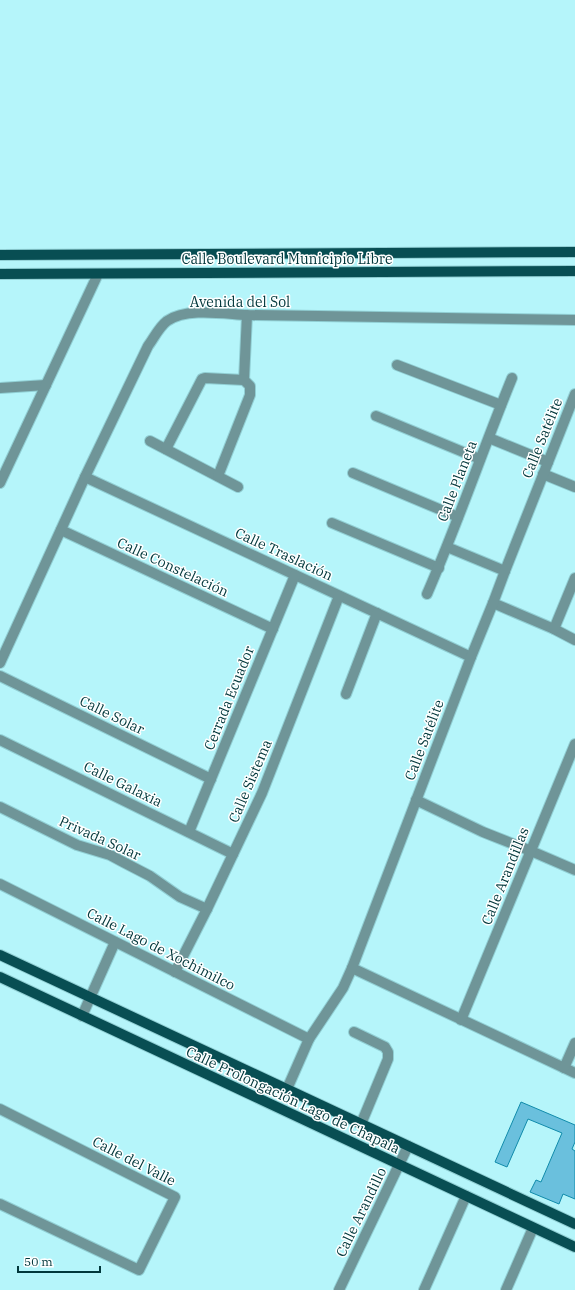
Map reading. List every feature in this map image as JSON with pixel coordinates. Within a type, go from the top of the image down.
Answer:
[{"type":"main road","name":"Calle Boulevard Municipio Libre","points":[[0,255],[575,252]]},
{"type":"main road","name":"Calle Boulevard Municipio Libre","points":[[0,274],[575,271]]},
{"type":"main road","name":"Calle Prolongación Lago de Chapala","points":[[0,955],[575,1224]]},
{"type":"main road","name":"Calle Prolongación Lago de Chapala","points":[[0,977],[575,1247]]},
{"type":"street","points":[[0,483],[3,472],[46,386],[98,274]]},
{"type":"street","name":"Avenida del Sol","points":[[0,662],[85,477],[148,346],[167,321],[178,316],[207,313],[248,315],[575,320]]},
{"type":"street","points":[[244,380],[248,315]]},
{"type":"street","points":[[397,365],[501,405]]},
{"type":"street","name":"Calle Planeta","points":[[427,594],[439,568],[512,378]]},
{"type":"street","points":[[166,449],[202,379],[244,380],[250,386],[250,395],[218,476]]},
{"type":"street","points":[[0,388],[46,386]]},
{"type":"street","name":"Calle Satélite","points":[[286,1089],[309,1039],[342,988],[352,968],[471,657],[575,394]]},
{"type":"street","points":[[376,416],[480,458]]},
{"type":"street","points":[[489,438],[548,462]]},
{"type":"street","points":[[150,441],[238,487]]},
{"type":"street","points":[[352,473],[458,517]]},
{"type":"street","points":[[543,474],[575,487]]},
{"type":"street","name":"Calle Traslación","points":[[85,477],[471,657]]},
{"type":"street","points":[[332,523],[439,568]]},
{"type":"street","name":"Calle Constelación","points":[[61,530],[273,629]]},
{"type":"street","points":[[447,547],[505,570]]},
{"type":"street","name":"Cerrada Ecuador","points":[[189,832],[295,575]]},
{"type":"street","points":[[554,630],[575,578]]},
{"type":"street","name":"Calle Sistema","points":[[175,972],[207,909],[262,793],[340,596]]},
{"type":"street","points":[[493,603],[575,640]]},
{"type":"street","points":[[346,694],[377,613]]},
{"type":"street","name":"Calle Solar","points":[[0,676],[211,779]]},
{"type":"street","name":"Calle Galaxia","points":[[0,740],[233,854]]},
{"type":"street","name":"Calle Arandillas","points":[[462,1020],[575,744]]},
{"type":"street","points":[[416,800],[483,832],[575,870]]},
{"type":"street","name":"Privada Solar","points":[[0,807],[77,845],[110,855],[150,876],[180,896],[207,909]]},
{"type":"street","name":"Calle Lago de Xochimilco","points":[[0,884],[309,1039]]},
{"type":"street","points":[[82,1016],[115,942]]},
{"type":"street","points":[[352,968],[575,1073]]},
{"type":"street","points":[[354,1032],[385,1047],[388,1052],[388,1060],[361,1124]]},
{"type":"street","points":[[564,1068],[575,1043]]},
{"type":"street","name":"Calle del Valle","points":[[0,1109],[174,1197],[139,1270],[0,1204]]},
{"type":"street","name":"Calle Arandillo","points":[[339,1290],[408,1146]]},
{"type":"street","points":[[424,1290],[466,1196]]},
{"type":"street","points":[[506,1290],[533,1228]]},
{"type":"building","points":[[521,1102],[575,1125],[575,1142],[572,1149],[575,1151],[575,1199],[563,1194],[559,1204],[530,1192],[536,1180],[541,1182],[562,1133],[528,1119],[507,1167],[495,1162]]}]
